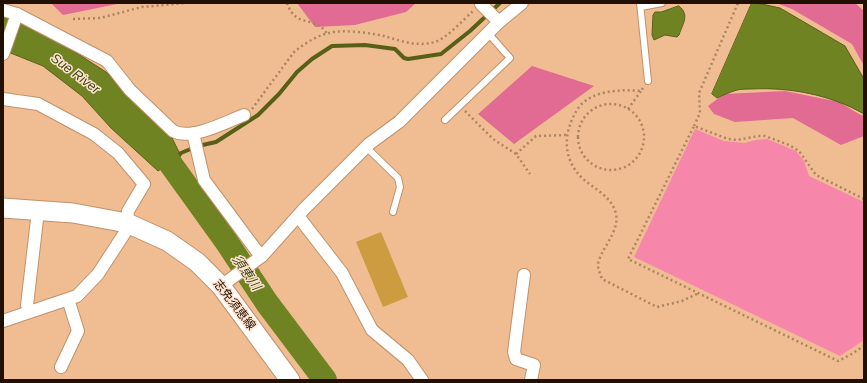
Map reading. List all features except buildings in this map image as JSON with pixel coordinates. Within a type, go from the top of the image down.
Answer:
[{"type":"main road","name":"志免須恵線","points":[[3,208],[73,213],[127,223],[167,241],[227,283],[290,380]]},
{"type":"street","points":[[227,283],[262,256],[298,216],[366,147],[399,122],[499,22],[522,3]]},
{"type":"street","points":[[481,4],[499,22]]},
{"type":"street","points":[[3,10],[17,14],[107,61],[130,90],[173,131],[182,134],[193,133],[212,128],[244,115]]},
{"type":"street","points":[[3,53],[17,14]]},
{"type":"street","points":[[3,99],[38,104],[94,134],[118,153],[144,184],[128,211],[126,231],[98,274],[77,296],[3,321]]},
{"type":"street","points":[[193,133],[204,180],[262,256]]},
{"type":"street","points":[[29,312],[27,305],[38,211]]},
{"type":"street","points":[[298,216],[342,273],[372,330],[408,360],[422,380]]},
{"type":"street","points":[[524,275],[514,352],[516,359],[534,365],[531,380]]},
{"type":"street","points":[[60,367],[78,331],[68,298]]},
{"type":"lane","points":[[648,81],[640,5],[662,3]]},
{"type":"lane","points":[[445,120],[510,58],[488,33]]},
{"type":"lane","points":[[366,147],[398,178],[400,187],[393,212]]},
{"type":"path","points":[[73,19],[100,18],[142,7],[186,3]]},
{"type":"path","points":[[287,3],[293,16],[316,23],[325,30],[327,34]]},
{"type":"path","points":[[738,3],[699,93],[700,113],[628,259],[838,360],[850,356],[864,346]]},
{"type":"path","points":[[244,115],[250,112],[294,52],[302,45],[327,34],[345,32],[383,36],[406,43],[427,44],[436,42],[443,38],[481,4]]},
{"type":"path","points":[[628,109],[648,81]]},
{"type":"path","points":[[641,91],[631,90],[602,93],[589,99],[579,107],[568,129],[566,144],[569,158],[576,171],[603,194],[613,205],[616,216],[615,228],[598,263],[599,272],[602,279],[657,307],[682,301],[698,293]]},
{"type":"path","points":[[608,104],[618,105],[628,109],[636,116],[641,124],[644,135],[638,154],[631,162],[622,168],[617,169],[611,170],[600,168],[590,163],[578,144],[578,133],[581,122],[588,113],[598,107],[608,104]]},
{"type":"path","points":[[460,105],[493,139],[516,154],[530,174]]},
{"type":"path","points":[[694,126],[728,139],[737,140],[765,136],[789,145],[799,152],[816,175],[864,199]]},
{"type":"path","points":[[516,154],[536,136],[567,135]]},
{"type":"shaded area","points":[[51,3],[122,3],[63,15]]},
{"type":"shaded area","points":[[297,3],[416,3],[406,12],[355,25],[315,27]]},
{"type":"shaded area","points":[[776,3],[855,3],[864,11],[864,66],[852,44],[792,9]]},
{"type":"shaded area","points":[[532,66],[594,86],[514,144],[478,114]]},
{"type":"shaded area","points":[[785,91],[839,102],[864,116],[864,136],[841,145],[793,118],[735,122],[714,114],[708,106],[724,94]]},
{"type":"shaded area","points":[[695,129],[724,141],[745,143],[767,139],[796,151],[804,161],[809,176],[864,202],[864,340],[840,356],[634,257]]},
{"type":"water","points":[[752,3],[780,8],[845,46],[864,79],[864,114],[851,107],[824,97],[781,89],[742,89],[717,98],[712,94]]},
{"type":"water","points":[[679,6],[684,13],[685,19],[679,35],[677,37],[665,35],[654,40],[652,35],[653,15],[655,12],[661,12]]},
{"type":"water","name":"Sue River","points":[[3,16],[11,17],[58,41],[106,72],[171,136],[181,156],[158,171],[111,128],[82,96],[43,66],[3,50]]},
{"type":"waterway","points":[[170,164],[181,153],[198,146],[216,142],[258,115],[279,94],[297,72],[312,59],[332,46],[365,45],[395,49],[404,58],[408,59],[441,54],[470,31],[500,3]]},
{"type":"waterway","name":"須恵川","points":[[149,138],[157,145],[226,241],[267,303],[325,380]]}]
